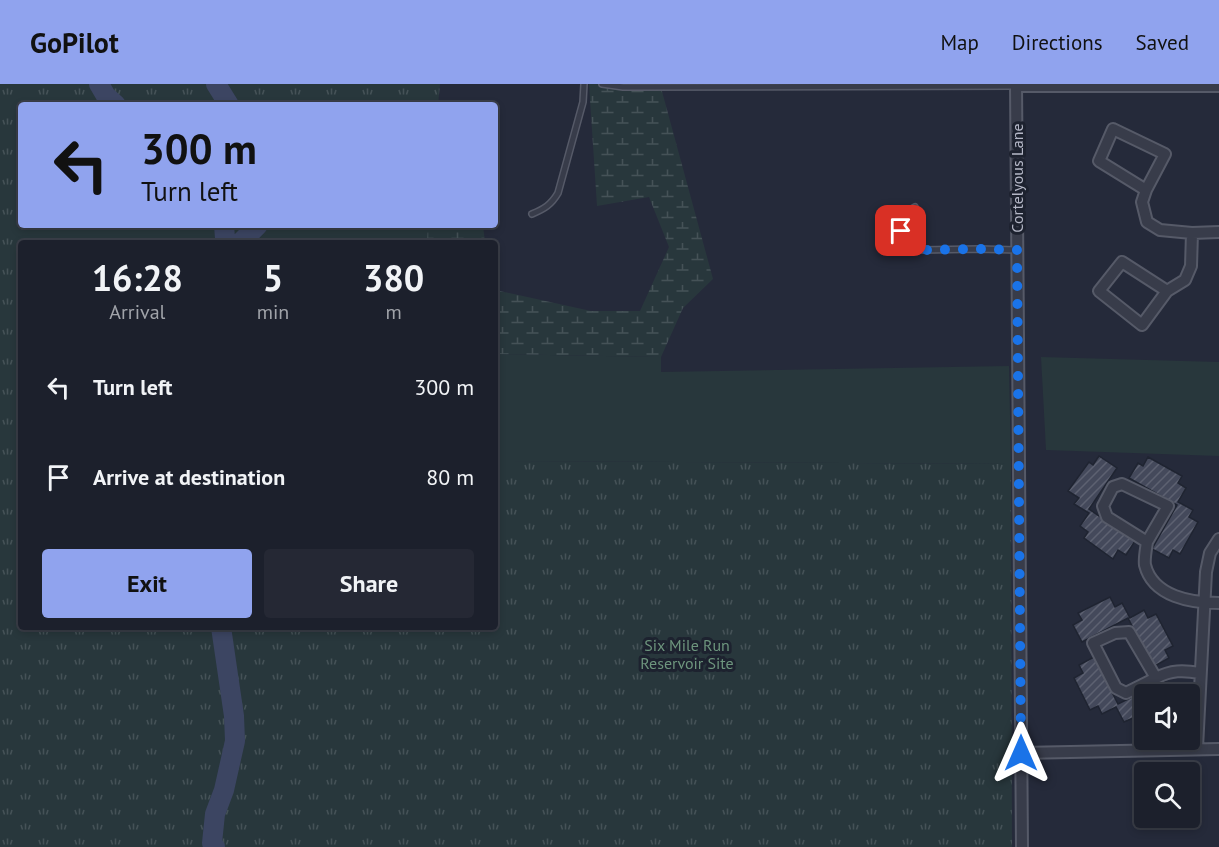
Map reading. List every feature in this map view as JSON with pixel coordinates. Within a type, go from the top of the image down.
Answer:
[{"type":"street","points":[[1016,85],[1219,86]]},
{"type":"street","name":"Cortelyous Lane","points":[[1016,85],[1022,847]]},
{"type":"street","points":[[1146,190],[1099,161],[1113,129],[1165,154],[1142,202],[1147,222],[1160,230],[1192,233],[1219,232]]},
{"type":"street","points":[[1167,291],[1122,262],[1099,291],[1142,325],[1167,291],[1185,280],[1191,266],[1192,233]]},
{"type":"street","points":[[1147,542],[1107,517],[1103,506],[1113,487],[1122,484],[1168,506],[1147,542],[1145,564],[1152,578],[1161,588],[1174,596],[1203,603],[1219,603]]},
{"type":"street","points":[[1200,684],[1206,572],[1210,553],[1219,539]]},
{"type":"street","points":[[1156,678],[1129,632],[1115,633],[1093,643],[1116,688],[1126,693],[1156,678],[1167,672],[1182,670],[1200,673]]},
{"type":"street","points":[[1200,748],[1219,748]]},
{"type":"street","points":[[1021,753],[1134,750]]},
{"type":"lane","points":[[532,214],[545,209],[558,193],[583,102],[584,84]]},
{"type":"lane","points":[[602,84],[623,87],[1016,85]]},
{"type":"lane","points":[[915,207],[903,214],[901,231],[902,238],[915,249],[1017,250]]},
{"type":"green space","name":"Six Mile Run Reservoir Site","points":[[0,84],[440,84],[438,102],[18,102],[18,228],[428,228],[427,240],[18,240],[18,630],[498,630],[498,461],[1011,464],[1012,847],[0,847]]},
{"type":"green space","points":[[589,84],[660,84],[713,279],[683,308],[661,357],[498,354],[498,291],[591,311],[640,311],[669,247],[649,197],[597,206]]},
{"type":"green space","points":[[420,228],[483,228],[485,240],[419,240]]},
{"type":"green space","points":[[498,354],[661,357],[661,372],[1009,366],[1011,464],[498,461]]},
{"type":"green space","points":[[1041,357],[1219,362],[1219,456],[1046,450]]},
{"type":"building","points":[[1099,456],[1117,468],[1089,509],[1135,541],[1126,555],[1118,550],[1113,559],[1084,538],[1088,532],[1080,526],[1089,513],[1074,504],[1079,498],[1068,491],[1089,462],[1093,465]]},
{"type":"building","points":[[1148,457],[1182,476],[1178,483],[1186,488],[1178,502],[1193,510],[1189,517],[1198,522],[1180,554],[1173,550],[1169,558],[1152,549],[1177,505],[1129,478],[1138,463],[1143,466]]},
{"type":"building","points":[[1110,597],[1115,607],[1122,603],[1130,618],[1144,610],[1148,618],[1156,614],[1173,646],[1165,650],[1169,658],[1153,667],[1128,618],[1082,642],[1073,625],[1082,620],[1078,613]]},
{"type":"building","points":[[1094,657],[1118,704],[1134,696],[1134,720],[1133,718],[1124,722],[1116,707],[1102,714],[1098,706],[1090,710],[1074,678],[1083,673],[1079,665]]},
{"type":"waterway","points":[[99,84],[113,102]]},
{"type":"waterway","points":[[216,84],[227,102]]},
{"type":"waterway","points":[[224,228],[226,240]]},
{"type":"waterway","points":[[243,240],[255,228]]},
{"type":"waterway","points":[[215,847],[212,843],[215,814],[224,790],[235,741],[234,716],[221,630]]},
{"type":"route","points":[[901,231],[902,238],[915,249],[1017,250],[1021,753]]}]
